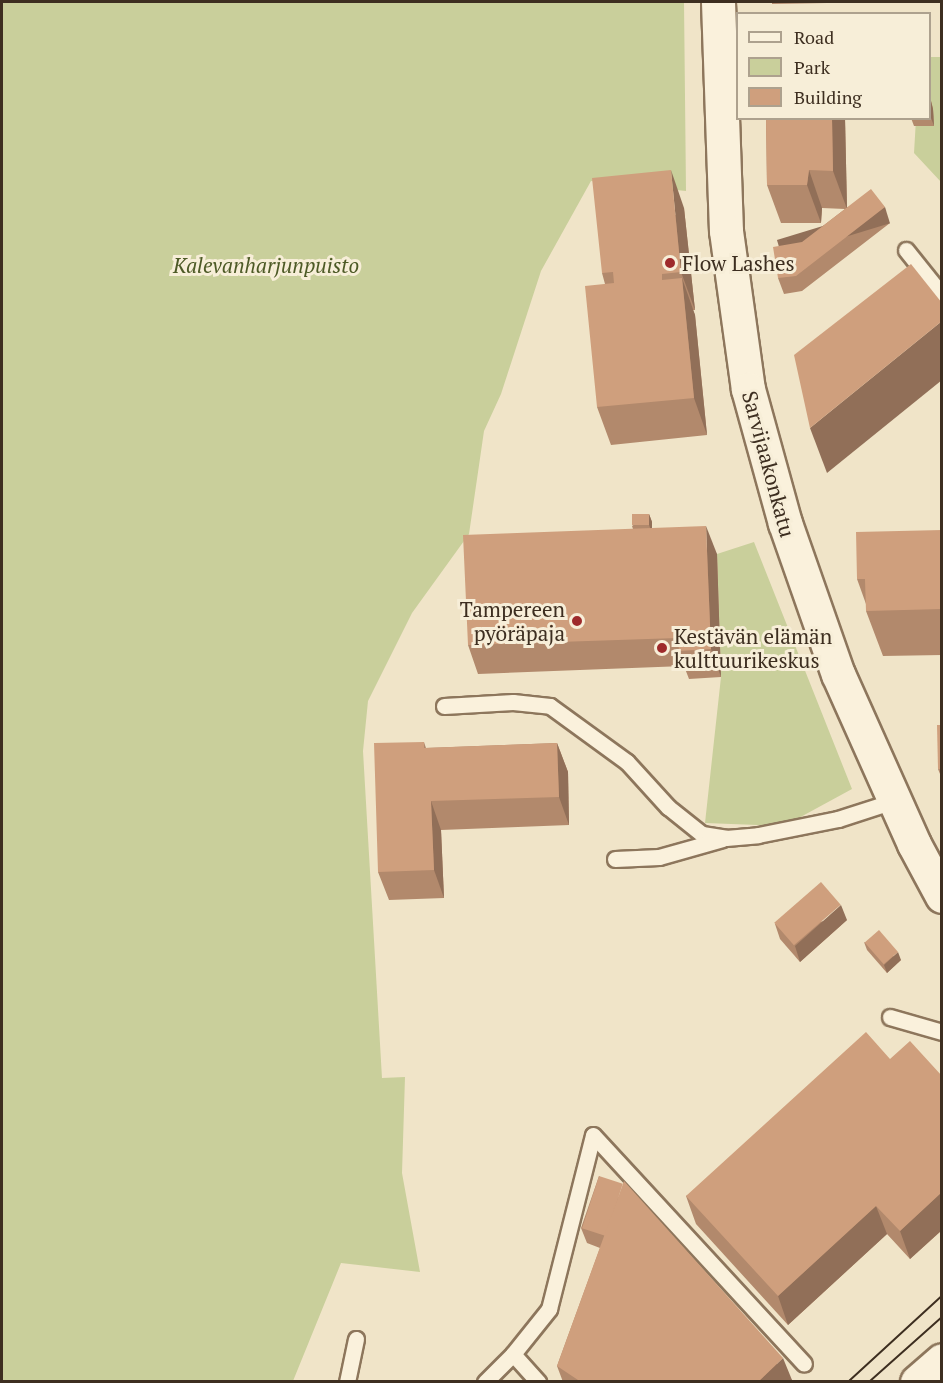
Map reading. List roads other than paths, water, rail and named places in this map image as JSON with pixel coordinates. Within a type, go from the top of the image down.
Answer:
[{"type":"street","name":"Sarvijaakonkatu","points":[[718,2],[726,231],[748,389],[776,495],[819,623],[894,801],[942,896]]},
{"type":"street","points":[[917,1382],[942,1360]]},
{"type":"lane","points":[[906,250],[942,295]]},
{"type":"lane","points":[[444,706],[513,702],[550,706],[627,762],[668,807],[702,834],[726,838]]},
{"type":"lane","points":[[615,860],[659,857],[726,838],[838,819],[894,801]]},
{"type":"lane","points":[[890,1017],[942,1032]]},
{"type":"lane","points":[[485,1382],[513,1354],[549,1309],[592,1135],[804,1364]]},
{"type":"lane","points":[[347,1382],[356,1339]]},
{"type":"lane","points":[[513,1354],[538,1382]]},
{"type":"tram line","points":[[848,1382],[942,1296]]},
{"type":"tram line","points":[[869,1382],[942,1317]]},
{"type":"place","name":"Flow Lashes","points":[[670,263]]},
{"type":"place","name":"Tampereen pyöräpaja","points":[[577,621]]},
{"type":"place","name":"Kestävän elämän kulttuurikeskus","points":[[662,648]]},
{"type":"park label","name":"Kalevanharjunpuisto","points":[[266,265]]}]
